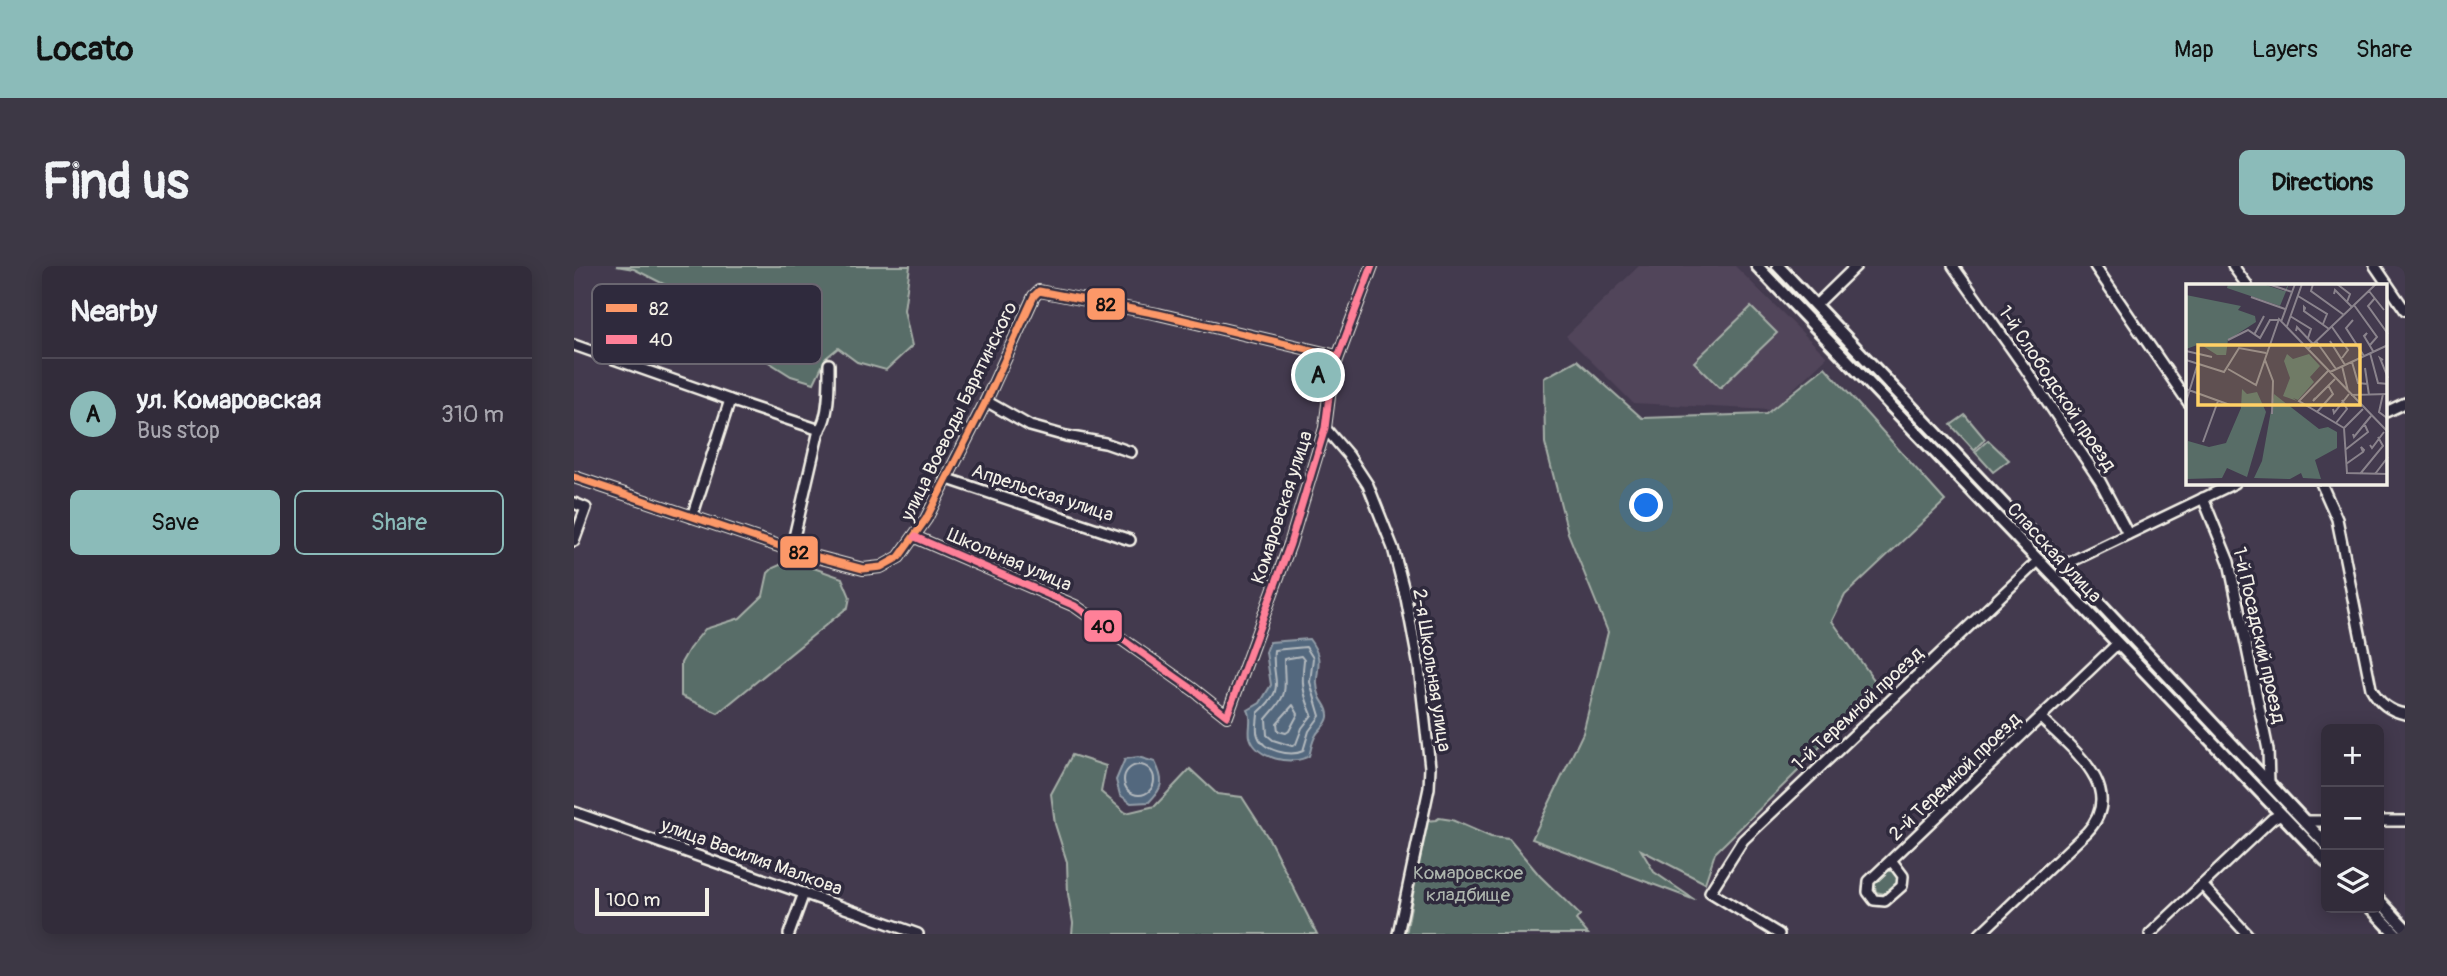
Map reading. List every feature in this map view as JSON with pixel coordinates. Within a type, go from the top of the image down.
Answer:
[{"type":"street","name":"Комаровская улица","points":[[1227,716],[1290,544],[1325,428],[1334,356],[1372,266]]},
{"type":"street","name":"Спасская улица","points":[[1758,266],[2321,856]]},
{"type":"street","name":"Спасская улица","points":[[1778,266],[2321,839]]},
{"type":"street","points":[[1815,306],[1856,266]]},
{"type":"street","name":"1-й Слободской проезд","points":[[1953,266],[2092,470],[2128,534]]},
{"type":"street","points":[[2095,266],[2186,399]]},
{"type":"street","points":[[2233,266],[2245,284]]},
{"type":"street","points":[[2375,266],[2387,284]]},
{"type":"street","points":[[2388,285],[2405,310]]},
{"type":"street","name":"улица Воеводы Барятинского","points":[[791,550],[863,569],[881,567],[899,557],[915,537],[986,401],[1034,296],[1039,291],[1158,314],[1334,356]]},
{"type":"street","points":[[574,345],[592,351]]},
{"type":"street","points":[[628,364],[820,430]]},
{"type":"street","points":[[574,477],[791,550],[823,426],[829,364]]},
{"type":"street","points":[[692,517],[730,400]]},
{"type":"street","points":[[986,401],[1030,426],[1105,443],[1131,452]]},
{"type":"street","points":[[2388,411],[2405,403]]},
{"type":"street","name":"2-я Школьная улица","points":[[1325,428],[1349,456],[1368,485],[1392,548],[1406,598],[1419,667],[1430,767],[1429,788],[1398,934]]},
{"type":"street","name":"Апрельская улица","points":[[945,478],[1130,540]]},
{"type":"street","points":[[2064,565],[2229,485]]},
{"type":"street","points":[[2322,485],[2337,519],[2371,688],[2387,708],[2405,714]]},
{"type":"street","name":"1-й Посадский проезд","points":[[2203,498],[2229,562],[2268,750],[2269,783]]},
{"type":"street","points":[[574,503],[586,508],[574,541]]},
{"type":"street","name":"Школьная улица","points":[[915,537],[1075,606],[1227,716]]},
{"type":"street","name":"1-й Теремной проезд","points":[[1779,934],[1710,892],[1743,840],[2039,560]]},
{"type":"street","name":"2-й Теремной проезд","points":[[1891,860],[1903,876],[1902,886],[1885,901],[1874,900],[1868,892],[1869,881],[2117,644]]},
{"type":"street","name":"2-й Теремной проезд","points":[[1980,934],[2087,832],[2100,812],[2101,788],[2094,773],[2041,718]]},
{"type":"street","name":"улица Василия Малкова","points":[[574,812],[918,934]]},
{"type":"street","points":[[2150,934],[2272,819],[2281,814]]},
{"type":"street","points":[[2294,828],[2305,821],[2321,821]]},
{"type":"street","points":[[2384,821],[2405,821]]},
{"type":"street","points":[[2202,885],[2247,934]]},
{"type":"street","points":[[789,934],[804,893]]},
{"type":"street","points":[[2384,905],[2405,928]]},
{"type":"street","points":[[2376,913],[2396,934]]},
{"type":"shaded area","points":[[1639,266],[1735,266],[1827,357],[1771,410],[1633,403],[1566,336]]},
{"type":"green space","points":[[616,266],[910,266],[904,310],[912,346],[886,370],[857,362],[838,348],[826,358],[814,383],[791,376],[772,364],[822,364],[822,284],[664,284],[634,269]]},
{"type":"green space","points":[[1793,291],[1830,330],[1827,333],[1789,295]]},
{"type":"green space","points":[[1751,307],[1777,333],[1720,388],[1694,362]]},
{"type":"green space","points":[[1834,334],[2041,550],[2037,554],[1831,337]]},
{"type":"green space","points":[[1577,360],[1642,418],[1766,414],[1825,367],[1945,501],[1845,595],[1832,621],[1877,684],[1800,769],[1715,853],[1705,883],[1641,850],[1654,872],[1695,900],[1532,839],[1583,733],[1608,632],[1568,533],[1545,443],[1544,378]]},
{"type":"green space","points":[[1965,415],[1985,439],[1974,450],[1951,425]]},
{"type":"green space","points":[[1988,440],[2009,460],[1993,472],[1975,452]]},
{"type":"green space","points":[[791,560],[842,578],[850,597],[848,607],[718,713],[681,696],[681,663],[705,629],[740,618],[763,596],[768,573]]},
{"type":"green space","points":[[2086,599],[2278,798],[2274,801],[2083,602]]},
{"type":"green space","points":[[1072,755],[1106,766],[1101,792],[1126,813],[1155,806],[1190,769],[1217,794],[1242,797],[1269,839],[1317,934],[1072,934],[1067,862],[1055,824],[1051,794]]},
{"type":"green space","name":"Комаровское кладбище","points":[[1439,818],[1452,820],[1491,837],[1509,839],[1540,876],[1580,915],[1576,920],[1588,934],[1406,934],[1426,821]]},
{"type":"green space","points":[[1886,871],[1898,874],[1898,883],[1885,894],[1876,892],[1874,882]]},
{"type":"water","points":[[1309,639],[1318,656],[1317,688],[1328,711],[1328,717],[1315,737],[1309,756],[1293,760],[1275,758],[1259,751],[1254,745],[1250,737],[1248,710],[1260,703],[1271,685],[1266,652],[1270,642]]},
{"type":"water","points":[[1138,757],[1155,762],[1161,783],[1158,792],[1149,802],[1131,803],[1120,795],[1116,780],[1125,759]]},
{"type":"transit line","name":"40","points":[[915,537],[1075,606],[1227,716],[1290,544],[1325,428],[1332,373],[1372,266]]},
{"type":"transit line","name":"82","points":[[574,477],[791,550],[863,569],[881,567],[899,557],[926,519],[986,401],[1034,296],[1039,291],[1158,314],[1337,356]]},
{"type":"place","name":"ул. Комаровская","points":[[1318,375]]}]
